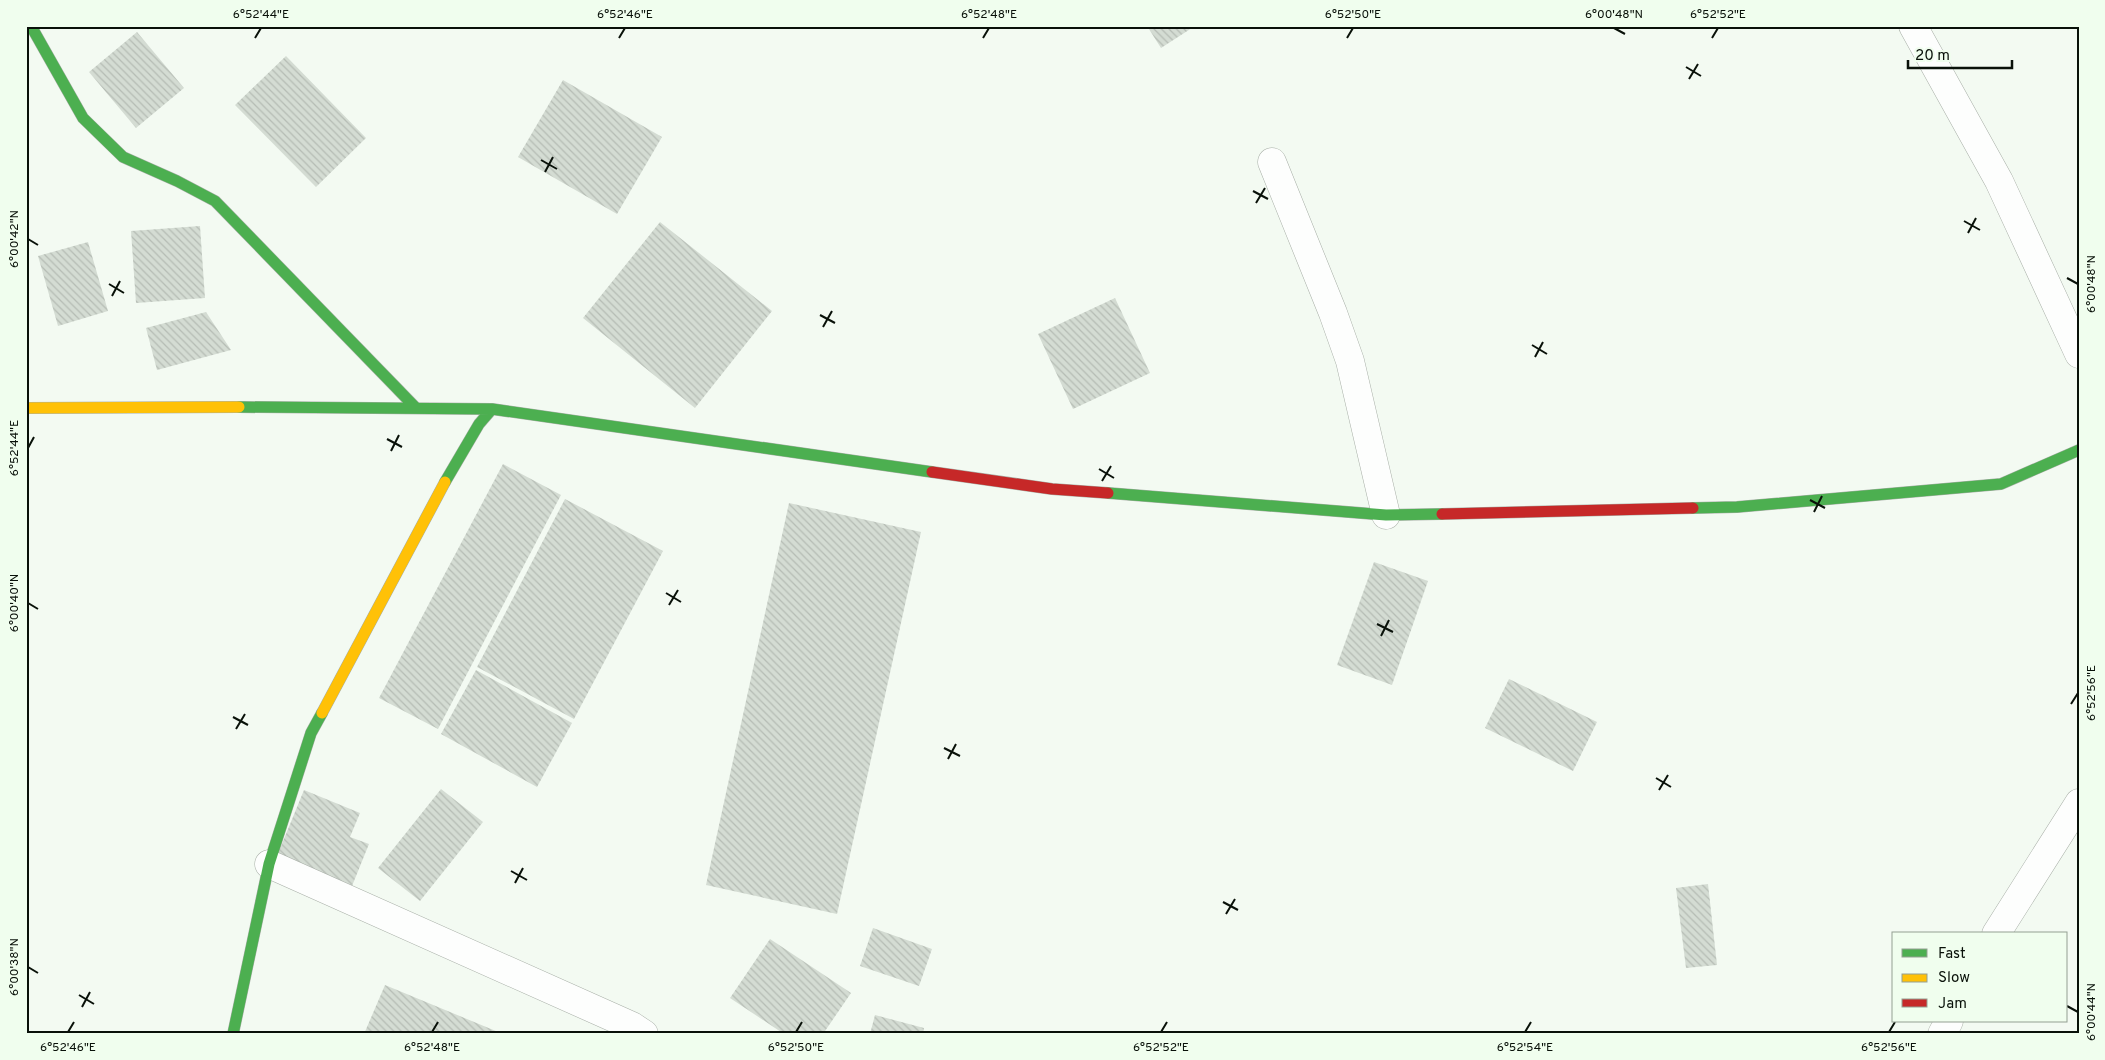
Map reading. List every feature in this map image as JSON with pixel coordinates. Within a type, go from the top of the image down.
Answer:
[{"type":"street","points":[[31,26],[83,118],[123,157],[177,181],[215,201],[257,242],[416,408]]},
{"type":"street","points":[[1912,26],[1999,181],[2079,354]]},
{"type":"street","points":[[1272,162],[1333,313],[1350,361],[1386,515]]},
{"type":"street","points":[[26,408],[311,406],[492,409],[1052,489],[1386,515],[1737,508],[1982,486],[2001,484],[2079,450]]},
{"type":"street","points":[[233,1034],[269,864],[311,733],[436,496],[479,424],[492,409]]},
{"type":"street","points":[[1997,932],[2079,803]]},
{"type":"street","points":[[269,864],[632,1026],[644,1034]]},
{"type":"street","points":[[1942,1034],[1948,1022]]},
{"type":"building","points":[[1147,26],[1195,26],[1161,48]]},
{"type":"building","points":[[137,32],[184,88],[136,128],[89,72]]},
{"type":"building","points":[[286,56],[366,138],[316,187],[235,105]]},
{"type":"building","points":[[563,80],[662,137],[617,214],[518,157]]},
{"type":"building","points":[[660,222],[772,311],[695,408],[583,318]]},
{"type":"building","points":[[200,226],[205,298],[136,303],[131,231]]},
{"type":"building","points":[[88,242],[108,311],[58,326],[38,256]]},
{"type":"building","points":[[1115,298],[1150,373],[1073,409],[1038,334]]},
{"type":"building","points":[[206,312],[231,350],[157,370],[146,328]]},
{"type":"building","points":[[503,464],[561,495],[438,729],[379,698]]},
{"type":"building","points":[[565,499],[663,551],[574,719],[477,667]]},
{"type":"building","points":[[789,503],[921,532],[837,914],[706,885]]},
{"type":"building","points":[[1374,562],[1428,581],[1392,685],[1337,665]]},
{"type":"building","points":[[476,670],[572,723],[537,787],[441,734]]},
{"type":"building","points":[[1509,679],[1597,722],[1573,771],[1485,728]]},
{"type":"building","points":[[441,789],[483,822],[420,901],[378,868]]},
{"type":"building","points":[[304,790],[360,813],[350,837],[369,844],[352,886],[277,856]]},
{"type":"building","points":[[1708,884],[1717,965],[1686,968],[1676,888]]},
{"type":"building","points":[[873,928],[932,949],[919,986],[860,966]]},
{"type":"building","points":[[770,939],[851,993],[823,1034],[784,1034],[730,998]]},
{"type":"building","points":[[385,985],[503,1034],[364,1034]]},
{"type":"building","points":[[875,1015],[924,1028],[923,1034],[870,1034]]},
{"type":"traffic: fast","points":[[31,26],[83,118],[123,157],[177,181],[215,201],[416,408]]},
{"type":"traffic: fast","points":[[239,407],[492,409],[932,472]]},
{"type":"traffic: fast","points":[[445,482],[479,424],[492,409]]},
{"type":"traffic: fast","points":[[1693,508],[1737,507],[2001,484],[2079,450]]},
{"type":"traffic: fast","points":[[1108,493],[1386,515],[1442,514]]},
{"type":"traffic: fast","points":[[233,1034],[269,864],[311,733],[322,713]]},
{"type":"traffic: slow","points":[[26,408],[239,407]]},
{"type":"traffic: slow","points":[[322,713],[445,482]]},
{"type":"traffic: jam","points":[[932,472],[1052,489],[1108,493]]},
{"type":"traffic: jam","points":[[1442,514],[1693,508]]}]
